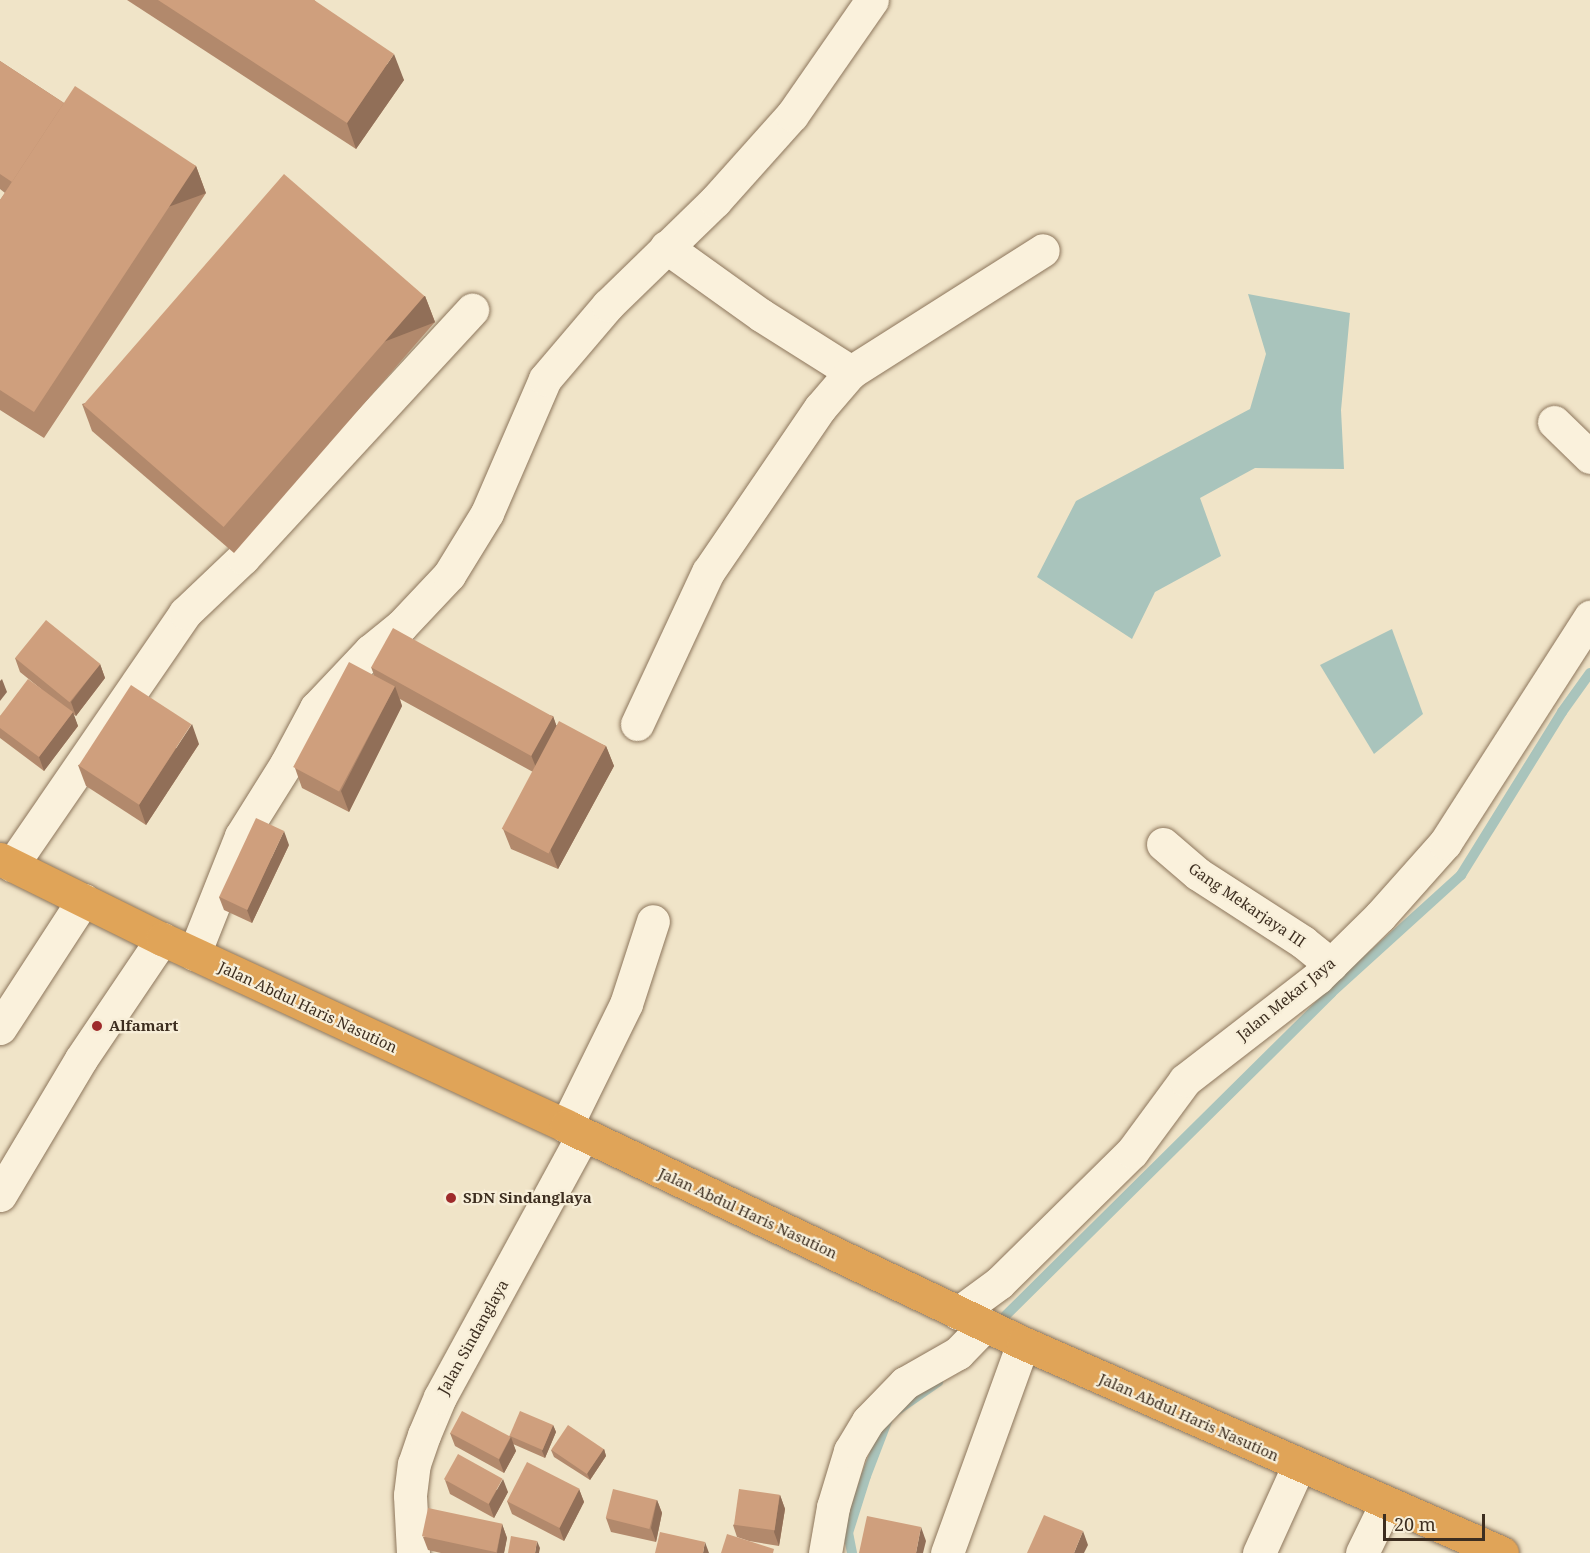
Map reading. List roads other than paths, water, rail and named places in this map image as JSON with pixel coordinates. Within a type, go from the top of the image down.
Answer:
[{"type":"highway","name":"Jalan Abdul Haris Nasution","points":[[6,862],[162,939],[1020,1342],[1502,1553]]},
{"type":"street","points":[[194,954],[241,836],[286,764],[316,708],[370,651],[401,626],[449,575],[487,513],[545,379],[608,305],[715,201],[792,115],[872,0]]},
{"type":"street","points":[[666,247],[761,315],[851,372]]},
{"type":"street","points":[[637,724],[708,572],[820,408],[851,372],[1043,250]]},
{"type":"street","points":[[6,862],[184,613],[243,558],[472,310]]},
{"type":"street","points":[[1554,422],[1590,457]]},
{"type":"street","name":"Jalan Mekar Jaya","points":[[825,1553],[832,1507],[850,1451],[868,1421],[905,1383],[958,1353],[973,1319],[999,1283],[1132,1152],[1185,1080],[1330,965],[1380,916],[1445,843],[1590,617]]},
{"type":"street","name":"Gang Mekarjaya III","points":[[1163,844],[1198,874],[1303,942],[1330,965]]},
{"type":"street","points":[[0,1028],[83,900]]},
{"type":"street","name":"Jalan Sindanglaya","points":[[413,1553],[410,1495],[414,1464],[424,1435],[440,1397],[574,1131],[626,1004],[653,921]]},
{"type":"street","points":[[0,1195],[81,1059],[162,939]]},
{"type":"street","points":[[947,1553],[1020,1342]]},
{"type":"street","points":[[1259,1553],[1299,1466]]},
{"type":"street","points":[[1362,1553],[1386,1504]]},
{"type":"water","points":[[1248,294],[1350,313],[1341,410],[1344,469],[1255,468],[1200,498],[1221,556],[1155,592],[1132,639],[1037,577],[1076,501],[1250,409],[1266,354]]},
{"type":"water","points":[[1392,629],[1423,714],[1374,754],[1320,665]]},
{"type":"waterway","points":[[996,1325],[1331,993],[1461,875],[1562,712],[1590,673]]},
{"type":"waterway","points":[[852,1553],[848,1533],[866,1476],[889,1416],[938,1382]]},
{"type":"place","name":"Alfamart","points":[[97,1026]]},
{"type":"place","name":"SDN Sindanglaya","points":[[451,1198]]}]
